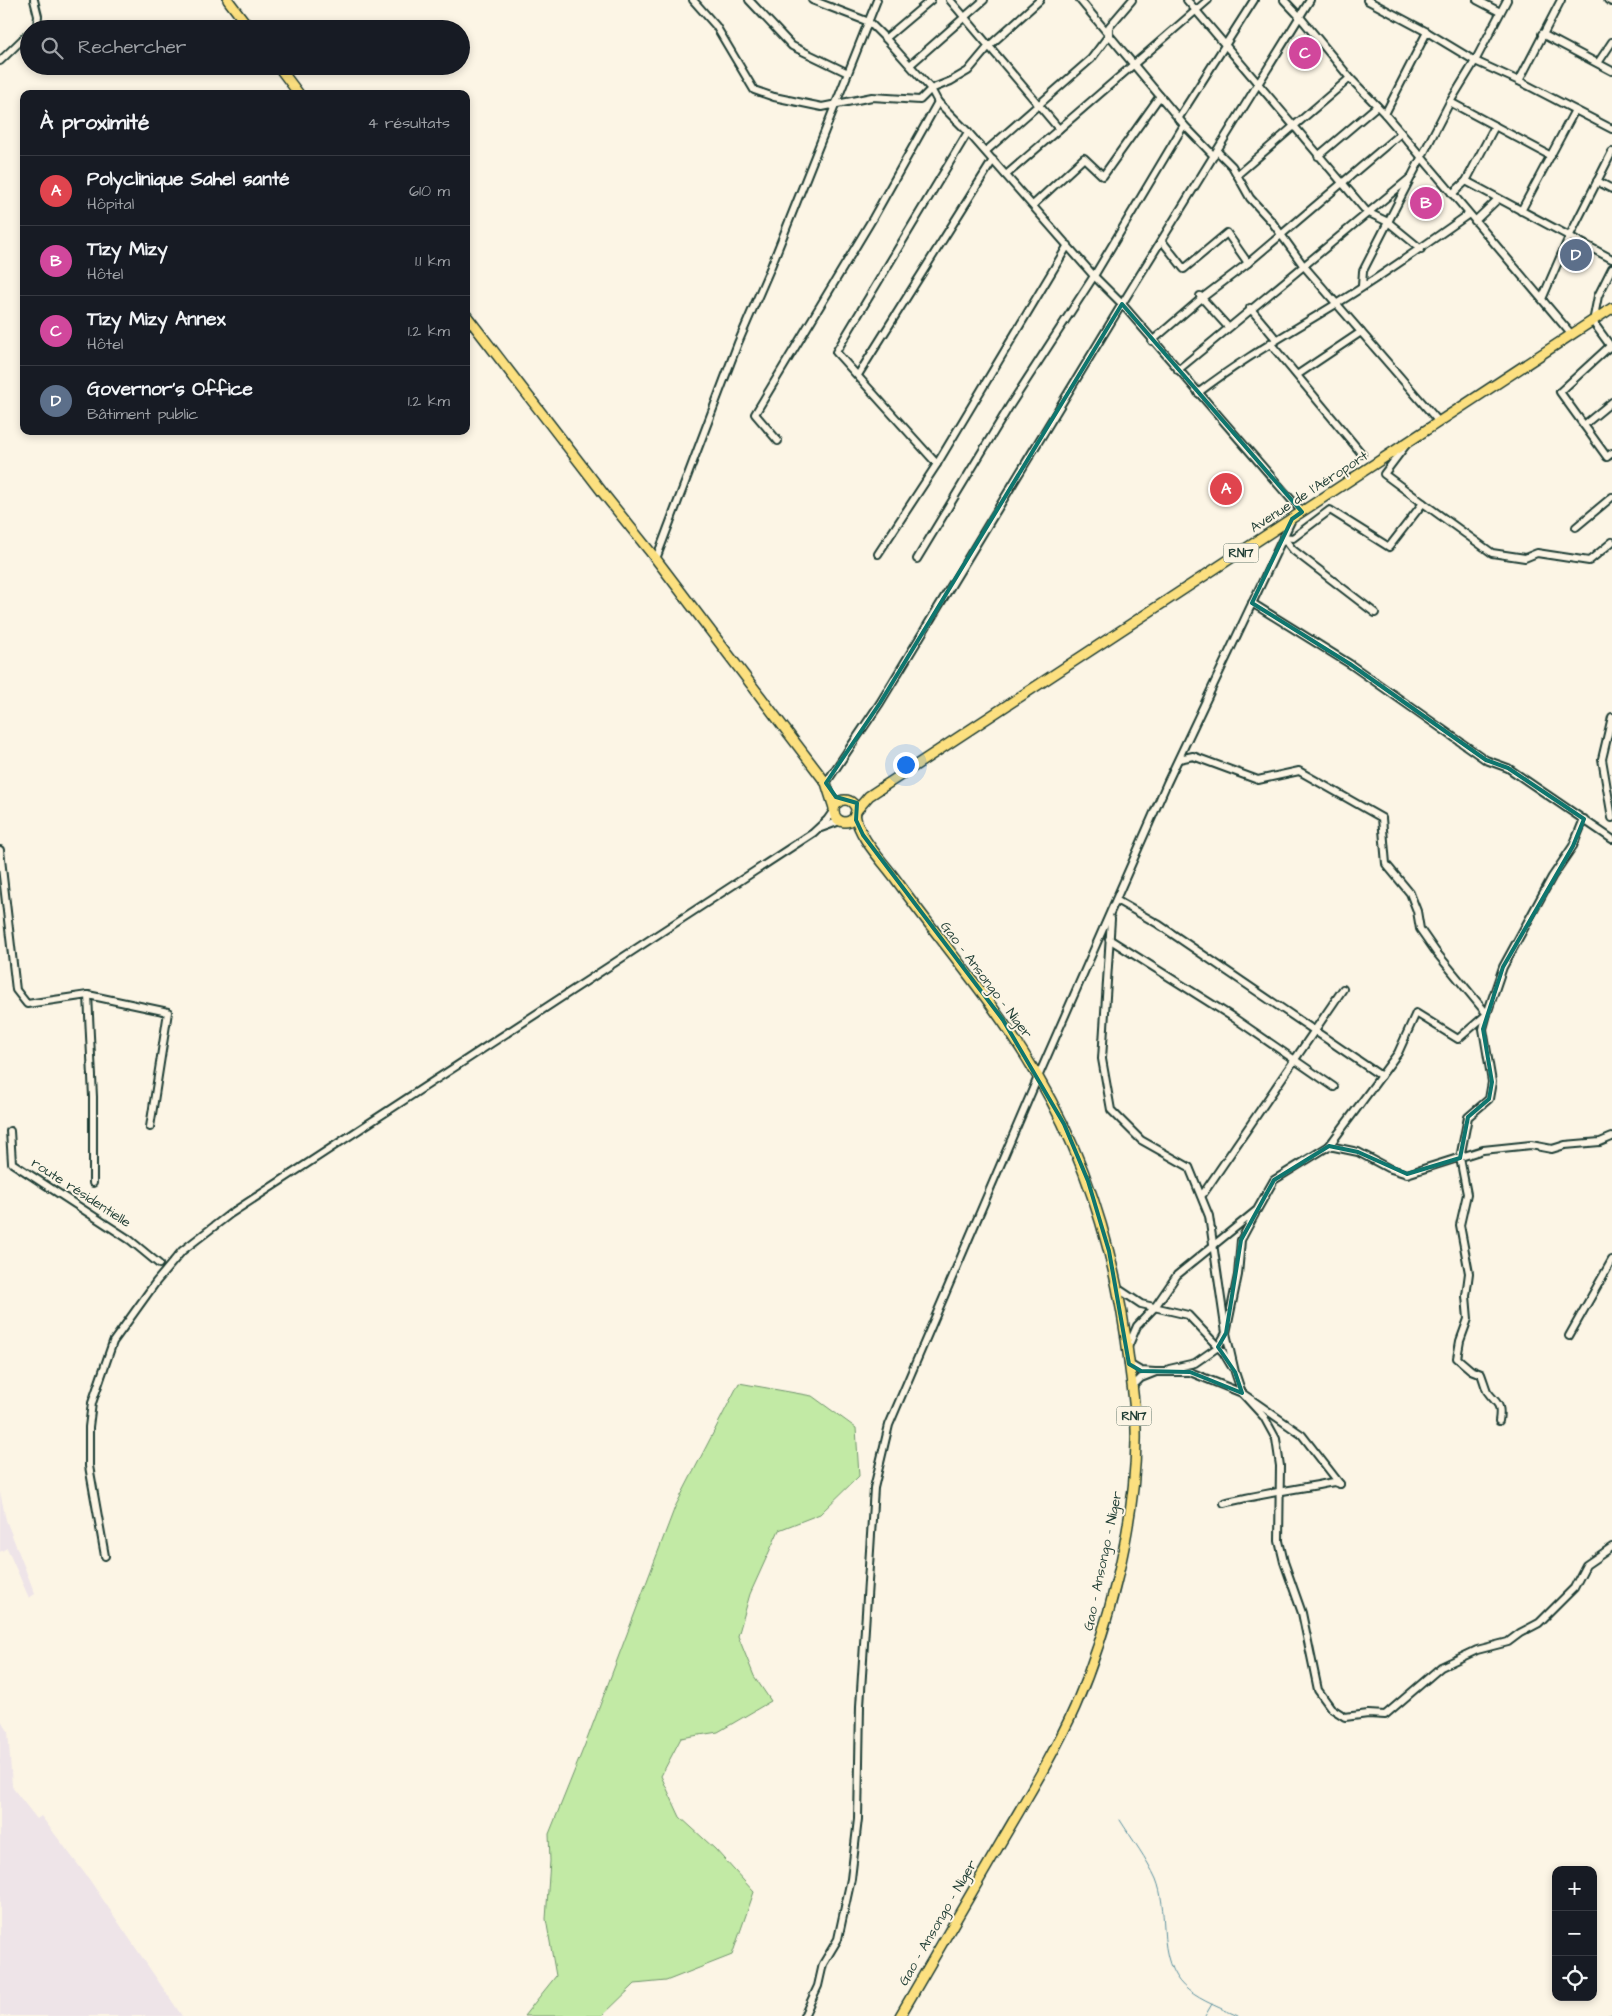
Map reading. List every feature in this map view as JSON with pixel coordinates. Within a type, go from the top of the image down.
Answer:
[{"type":"main road","points":[[228,0],[243,20]]},
{"type":"main road","points":[[285,75],[296,90]]},
{"type":"main road","name":"Avenue de l'Aéroport","points":[[870,796],[1612,308]]},
{"type":"main road","points":[[470,320],[656,559],[827,786],[836,797],[847,800],[854,805],[856,812],[852,820],[842,821],[835,816],[827,786]]},
{"type":"main road","name":"RN17","points":[[847,800],[860,800],[870,796]]},
{"type":"main road","name":"RN17","points":[[863,835],[856,812],[870,796]]},
{"type":"main road","points":[[834,809],[838,802],[847,800]]},
{"type":"main road","name":"RN17","points":[[842,821],[863,835]]},
{"type":"main road","name":"Gao - Ansongo - Niger","points":[[863,835],[934,932],[1003,1020],[1064,1124],[1088,1181],[1109,1251],[1124,1317],[1136,1439],[1132,1504],[1108,1613],[1092,1664],[1074,1708],[1051,1755],[900,2016]]},
{"type":"street","points":[[34,0],[38,20]]},
{"type":"street","points":[[693,0],[716,26],[754,90],[795,102],[822,107],[872,97],[920,100],[931,89],[952,82],[968,72],[989,46],[1040,0]]},
{"type":"street","points":[[749,0],[792,46],[848,73]]},
{"type":"street","points":[[812,0],[830,3],[869,22],[886,38],[931,89],[938,102],[986,151],[1094,276],[1122,304],[1152,341],[1302,512]]},
{"type":"street","points":[[656,559],[738,343],[770,269],[877,0]]},
{"type":"street","points":[[886,38],[931,0]]},
{"type":"street","points":[[950,0],[1059,129]]},
{"type":"street","points":[[910,65],[984,0]]},
{"type":"street","points":[[1080,0],[1178,119],[1232,166],[1250,198],[1303,265],[1440,422]]},
{"type":"street","points":[[986,151],[1091,59],[1109,35],[1109,27],[1132,0]]},
{"type":"street","points":[[1186,0],[1367,212],[1388,222],[1421,249]]},
{"type":"street","points":[[1006,175],[1208,0]]},
{"type":"street","points":[[1178,119],[1254,0]]},
{"type":"street","points":[[1284,0],[1350,78],[1385,114],[1572,335]]},
{"type":"street","points":[[827,786],[880,703],[1122,304],[1310,0]]},
{"type":"street","points":[[1477,0],[1500,12]]},
{"type":"street","points":[[1362,286],[1363,270],[1450,102],[1475,61],[1507,0]]},
{"type":"street","points":[[1519,80],[1561,0]]},
{"type":"street","points":[[1608,0],[1612,2]]},
{"type":"street","points":[[1371,1],[1475,61],[1519,80],[1612,129]]},
{"type":"street","points":[[1385,114],[1427,32]]},
{"type":"street","points":[[1542,34],[1612,71]]},
{"type":"street","points":[[0,61],[20,42]]},
{"type":"street","points":[[1598,63],[1612,42]]},
{"type":"street","points":[[1237,175],[1350,78]]},
{"type":"street","points":[[1033,205],[1084,158],[1103,176],[1160,96]]},
{"type":"street","points":[[778,441],[755,414],[873,218],[938,102]]},
{"type":"street","points":[[1450,102],[1551,156]]},
{"type":"street","points":[[1318,156],[1377,106]]},
{"type":"street","points":[[1521,211],[1575,110]]},
{"type":"street","points":[[917,559],[1009,407],[1094,276],[1184,125]]},
{"type":"street","points":[[1452,194],[1466,181],[1496,126]]},
{"type":"street","points":[[937,464],[836,352],[968,132]]},
{"type":"street","points":[[1152,341],[1201,297],[1281,235],[1401,133]]},
{"type":"street","points":[[1542,299],[1569,237],[1612,152]]},
{"type":"street","points":[[858,375],[993,160]]},
{"type":"street","points":[[1178,370],[1250,308],[1411,176]]},
{"type":"street","points":[[1466,181],[1612,259]]},
{"type":"street","points":[[1597,181],[1612,189]]},
{"type":"street","points":[[1475,221],[1498,199]]},
{"type":"street","points":[[1198,393],[1273,341],[1337,304],[1421,249],[1469,214]]},
{"type":"street","points":[[1162,241],[1184,269],[1227,233],[1248,262]]},
{"type":"street","points":[[878,554],[937,464],[1068,245]]},
{"type":"street","points":[[1612,268],[1598,296],[1593,322],[1611,347],[1560,392],[1607,457],[1612,453]]},
{"type":"street","points":[[1201,297],[1228,327]]},
{"type":"street","points":[[1250,308],[1297,375],[1362,454]]},
{"type":"street","points":[[1297,375],[1362,332]]},
{"type":"street","points":[[1584,425],[1612,402]]},
{"type":"street","points":[[1407,443],[1384,474],[1492,553],[1525,558],[1537,553],[1589,561],[1612,542]]},
{"type":"street","points":[[1576,527],[1612,497]]},
{"type":"street","points":[[1283,537],[1293,538],[1330,510],[1389,547],[1422,503]]},
{"type":"street","points":[[804,2016],[818,1986],[823,1964],[838,1939],[851,1880],[858,1820],[860,1706],[874,1488],[890,1425],[1038,1077],[1178,759],[1292,519]]},
{"type":"street","points":[[1283,537],[1293,550],[1375,613]]},
{"type":"street","points":[[1252,603],[1350,664],[1486,760],[1508,768],[1612,839]]},
{"type":"street","points":[[1612,716],[1602,760],[1612,818]]},
{"type":"street","points":[[1178,759],[1193,756],[1258,780],[1299,771],[1382,818],[1386,864],[1410,893],[1417,911],[1420,929],[1436,952],[1487,1014]]},
{"type":"street","points":[[818,830],[834,809]]},
{"type":"street","points":[[1499,1420],[1501,1409],[1488,1391],[1481,1374],[1471,1370],[1457,1358],[1460,1341],[1468,1319],[1466,1296],[1469,1273],[1460,1226],[1467,1194],[1460,1158],[1468,1117],[1489,1099],[1492,1082],[1483,1028],[1503,967],[1552,877],[1573,846],[1584,819]]},
{"type":"street","points":[[105,1556],[89,1466],[89,1427],[92,1403],[113,1342],[156,1282],[182,1251],[230,1214],[818,830],[842,821]]},
{"type":"street","points":[[0,850],[16,990],[28,1004],[88,995],[168,1012],[150,1127]]},
{"type":"street","points":[[1116,900],[1158,924],[1381,1076]]},
{"type":"street","points":[[1112,910],[1102,1058],[1111,1110],[1141,1140],[1189,1167],[1209,1216],[1226,1333],[1235,1372],[1242,1393],[1264,1417],[1276,1439],[1280,1466],[1279,1541],[1284,1562],[1302,1613],[1318,1690],[1331,1708],[1345,1717],[1368,1714],[1385,1715],[1441,1667],[1477,1650],[1508,1642],[1539,1623],[1574,1588],[1586,1565],[1612,1547]]},
{"type":"street","points":[[1109,938],[1234,1018],[1334,1087]]},
{"type":"street","points":[[1203,1194],[1343,989]]},
{"type":"street","name":"route résidentielle","points":[[88,995],[93,1097],[94,1183]]},
{"type":"street","points":[[1132,1387],[1141,1378],[1156,1372],[1196,1363],[1218,1347],[1226,1333],[1238,1275],[1241,1240],[1256,1210],[1274,1180],[1329,1146],[1398,1053],[1416,1013],[1458,1039],[1487,1014]]},
{"type":"street","name":"route résidentielle","points":[[10,1131],[12,1163],[130,1240],[160,1264]]},
{"type":"street","points":[[1329,1146],[1358,1152],[1388,1168],[1407,1174],[1483,1150],[1531,1145],[1552,1149],[1600,1142],[1612,1138]]},
{"type":"street","points":[[1127,1348],[1137,1326],[1155,1307],[1177,1275],[1256,1210]]},
{"type":"street","points":[[1569,1336],[1612,1260]]},
{"type":"street","points":[[1117,1288],[1141,1304],[1188,1315],[1218,1347],[1235,1372]]},
{"type":"street","points":[[1129,1364],[1141,1371],[1190,1372],[1242,1393],[1302,1435],[1340,1484],[1334,1482],[1280,1493],[1250,1496],[1224,1504]]},
{"type":"highlighted area","points":[[1122,304],[1302,512],[1292,519],[1252,603],[1350,664],[1486,760],[1508,768],[1584,819],[1573,846],[1503,967],[1483,1029],[1492,1082],[1489,1099],[1468,1117],[1460,1158],[1407,1174],[1358,1152],[1329,1146],[1274,1180],[1241,1240],[1226,1333],[1218,1347],[1235,1372],[1242,1393],[1190,1372],[1141,1371],[1129,1364],[1109,1251],[1088,1181],[1064,1124],[1003,1020],[863,835],[856,820],[857,803],[836,797],[826,783],[880,703]]},
{"type":"shaded area","points":[[0,1492],[6,1520],[35,1594],[29,1598],[7,1548],[0,1552]]},
{"type":"shaded area","points":[[0,1719],[8,1731],[12,1785],[15,1791],[37,1819],[41,1816],[89,1879],[182,2016],[0,2016]]},
{"type":"green space","points":[[739,1383],[812,1396],[856,1428],[859,1476],[820,1514],[779,1530],[750,1594],[738,1636],[754,1676],[771,1701],[718,1732],[681,1738],[661,1776],[680,1817],[715,1849],[754,1892],[732,1955],[666,1981],[635,1984],[602,2016],[524,2016],[556,1976],[546,1919],[550,1861],[549,1834],[588,1737],[675,1507]]},
{"type":"waterway","points":[[1120,1820],[1156,1879],[1162,1903],[1166,1948],[1170,1964],[1176,1976],[1183,1986],[1193,1994],[1238,2016]]},
{"type":"waterway","points":[[1205,2016],[1212,2004]]},
{"type":"waterway","points":[[1604,2016],[1612,2014]]},
{"type":"place","name":"Tizy Mizy Annex","points":[[1305,53]]},
{"type":"place","name":"Tizy Mizy","points":[[1426,203]]},
{"type":"place","name":"Governor's Office","points":[[1576,255]]},
{"type":"place","name":"Polyclinique Sahel santé","points":[[1226,489]]}]
